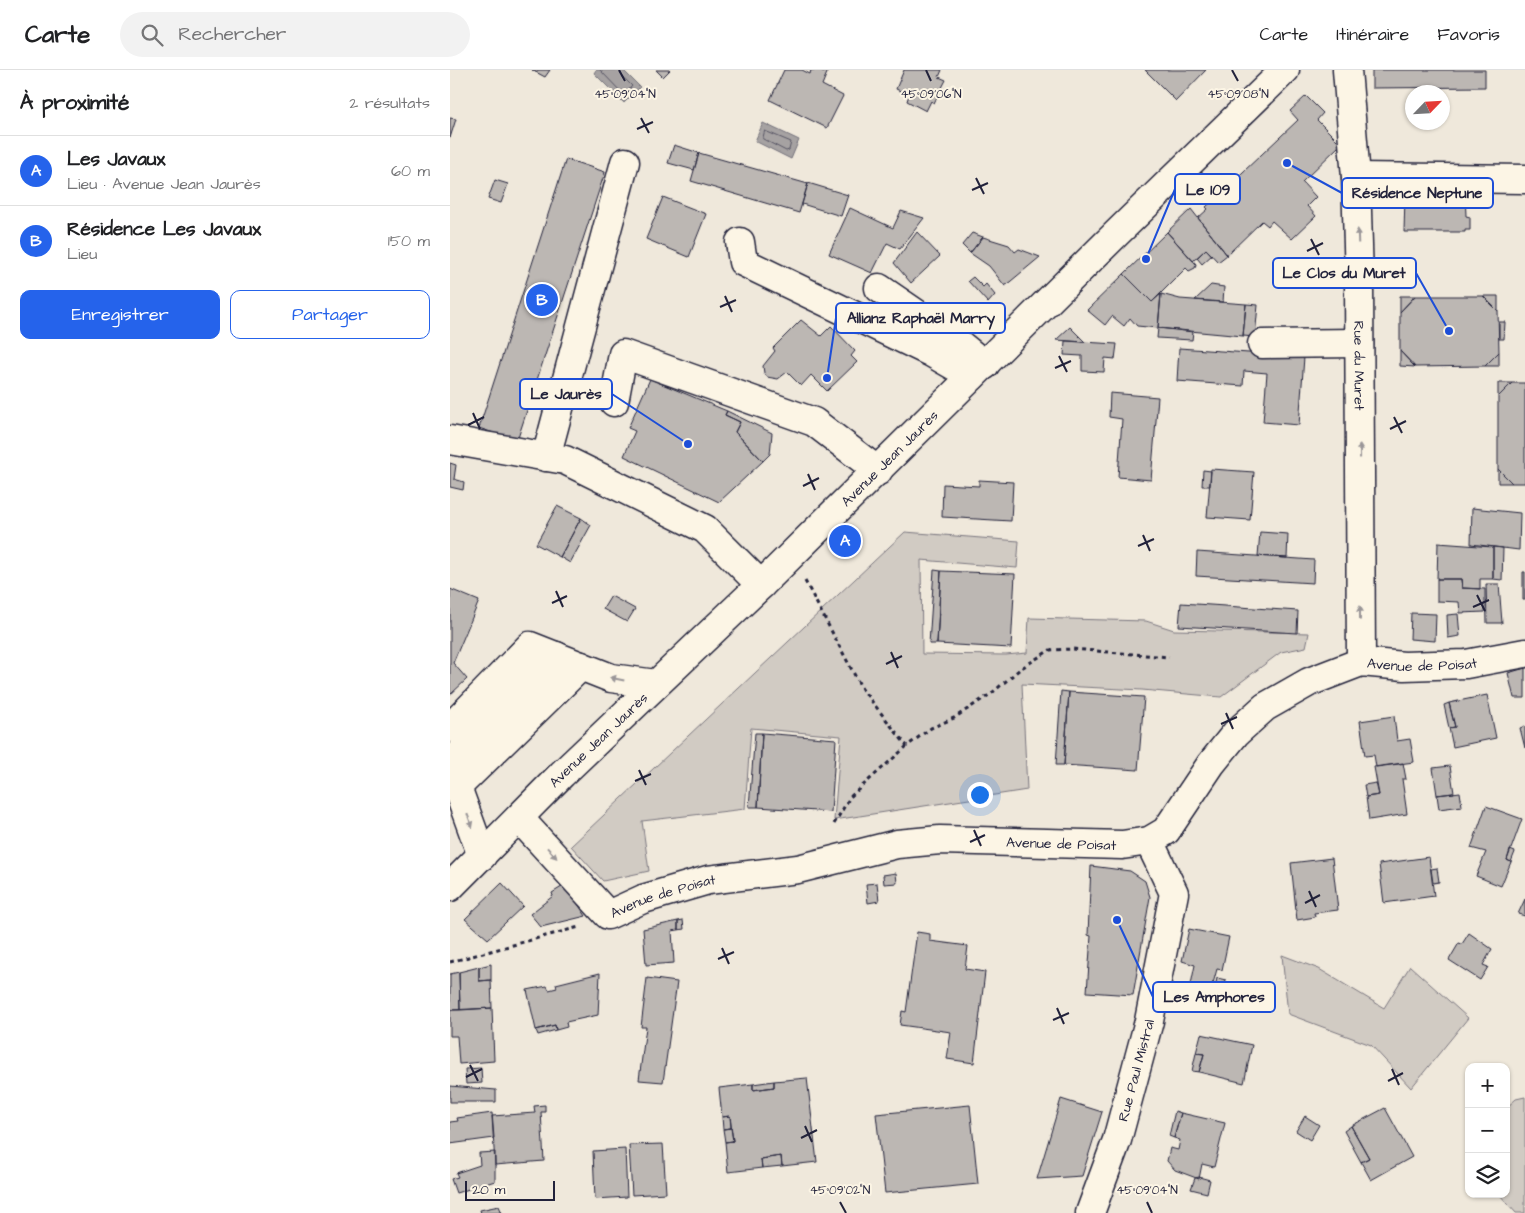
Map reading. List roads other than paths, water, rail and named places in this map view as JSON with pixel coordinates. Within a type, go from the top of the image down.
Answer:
[{"type":"street","name":"Avenue Jean Jaurès","points":[[450,887],[656,684],[878,471],[1286,70]]},
{"type":"street","name":"Rue du Muret","points":[[1347,70],[1356,177],[1362,662]]},
{"type":"street","points":[[546,457],[624,162]]},
{"type":"street","points":[[1356,177],[1525,179]]},
{"type":"street","points":[[740,242],[742,262],[932,353],[978,371]]},
{"type":"street","points":[[879,288],[952,338],[978,371]]},
{"type":"street","points":[[1262,344],[1359,343]]},
{"type":"street","points":[[614,402],[623,354],[814,422],[878,471]]},
{"type":"street","points":[[450,440],[566,460],[705,529],[762,584]]},
{"type":"street","points":[[450,728],[530,646],[611,678],[656,684]]},
{"type":"street","name":"Avenue de Poisat","points":[[519,818],[608,915],[650,897],[708,880],[798,869],[897,844],[940,840],[1122,845],[1149,841],[1166,831],[1223,748],[1258,713],[1309,682],[1362,662],[1404,666],[1466,664],[1525,653]]},
{"type":"street","points":[[452,777],[556,656]]},
{"type":"street","points":[[452,777],[581,666]]},
{"type":"street","points":[[452,777],[482,856]]},
{"type":"street","name":"Rue Paul Mistral","points":[[1090,1213],[1117,1140],[1149,1021],[1174,893],[1149,841]]},
{"type":"water","points":[[596,70],[623,70],[640,87],[624,103],[594,73]]},
{"type":"water","points":[[763,123],[799,140],[791,159],[755,141]]},
{"type":"place","name":"Résidence Neptune","points":[[1287,163]]},
{"type":"place","name":"Le 109","points":[[1146,259]]},
{"type":"place","name":"Résidence Les Javaux","points":[[542,300]]},
{"type":"place","name":"Le Clos du Muret","points":[[1449,331]]},
{"type":"place","name":"Allianz Raphaël Marry","points":[[827,378]]},
{"type":"place","name":"Le Jaurès","points":[[688,444]]},
{"type":"place","name":"Les Javaux","points":[[845,541]]},
{"type":"place","name":"Les Amphores","points":[[1117,920]]}]
